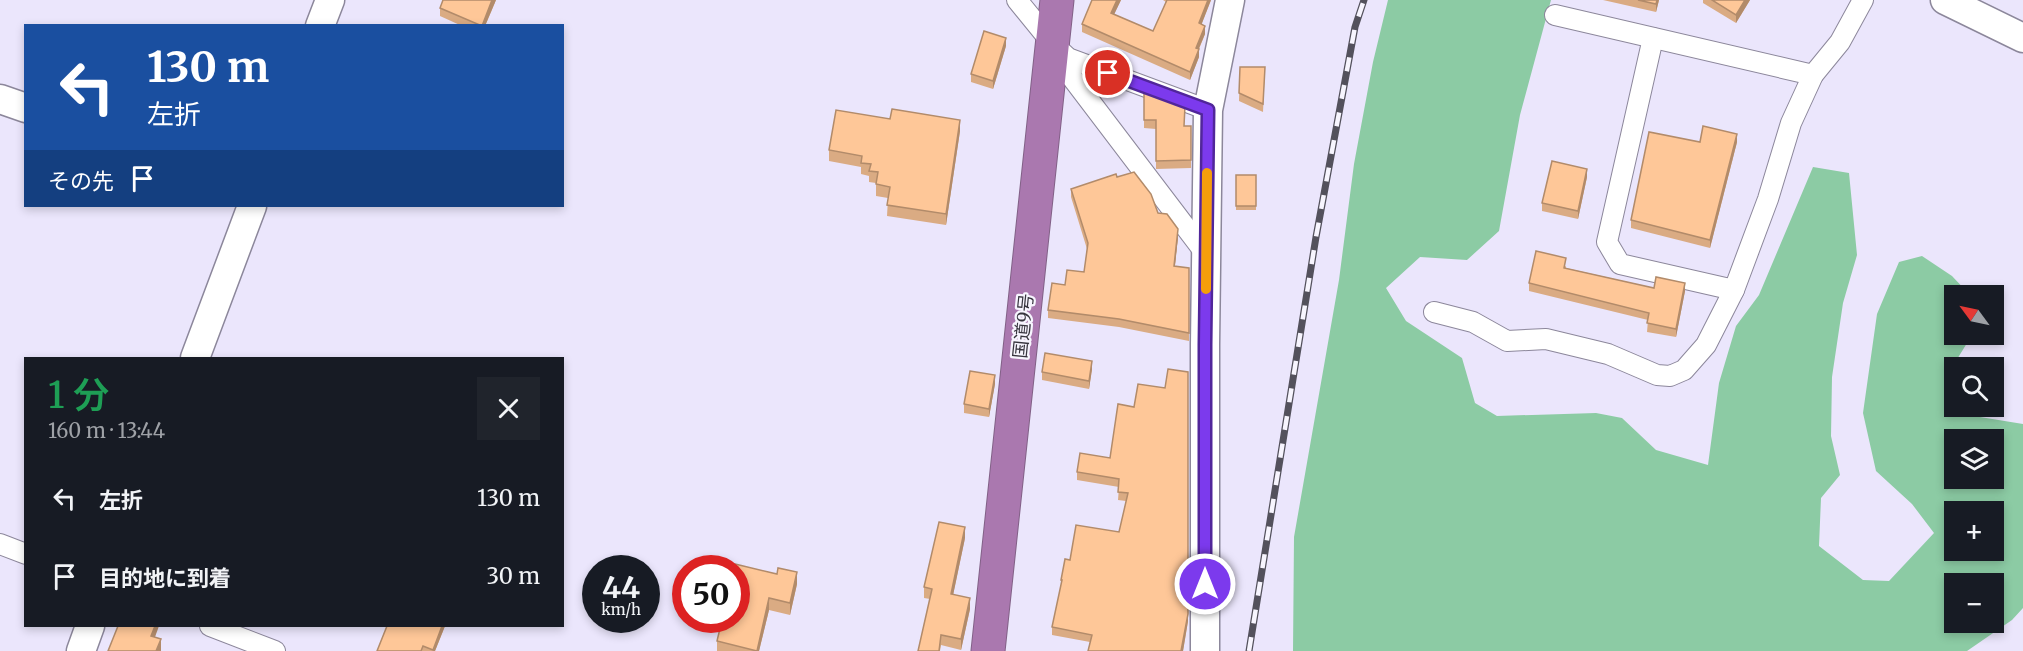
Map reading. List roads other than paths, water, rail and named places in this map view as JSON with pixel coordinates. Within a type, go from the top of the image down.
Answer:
[{"type":"highway","name":"国道9号","points":[[988,651],[1060,50],[1057,0]]},
{"type":"main road","points":[[321,24],[330,0]]},
{"type":"main road","points":[[1205,651],[1208,110],[1230,0]]},
{"type":"main road","points":[[1945,0],[2023,38]]},
{"type":"main road","points":[[0,99],[24,107]]},
{"type":"main road","points":[[195,357],[252,207]]},
{"type":"main road","points":[[81,651],[90,627]]},
{"type":"street","points":[[1017,0],[1060,50],[1070,75],[1206,254]]},
{"type":"street","points":[[1434,312],[1473,321],[1507,341],[1546,339],[1608,354],[1656,375],[1670,376],[1684,370],[1706,345],[1734,290],[1768,199],[1791,123],[1813,75],[1840,42],[1863,0]]},
{"type":"street","points":[[1555,15],[1813,75]]},
{"type":"street","points":[[1653,38],[1607,242],[1620,264],[1734,290]]},
{"type":"street","points":[[1060,50],[1208,110]]},
{"type":"street","points":[[0,544],[24,553]]},
{"type":"street","points":[[213,627],[276,651]]},
{"type":"railway","points":[[1249,651],[1316,237],[1355,27],[1364,0]]}]
